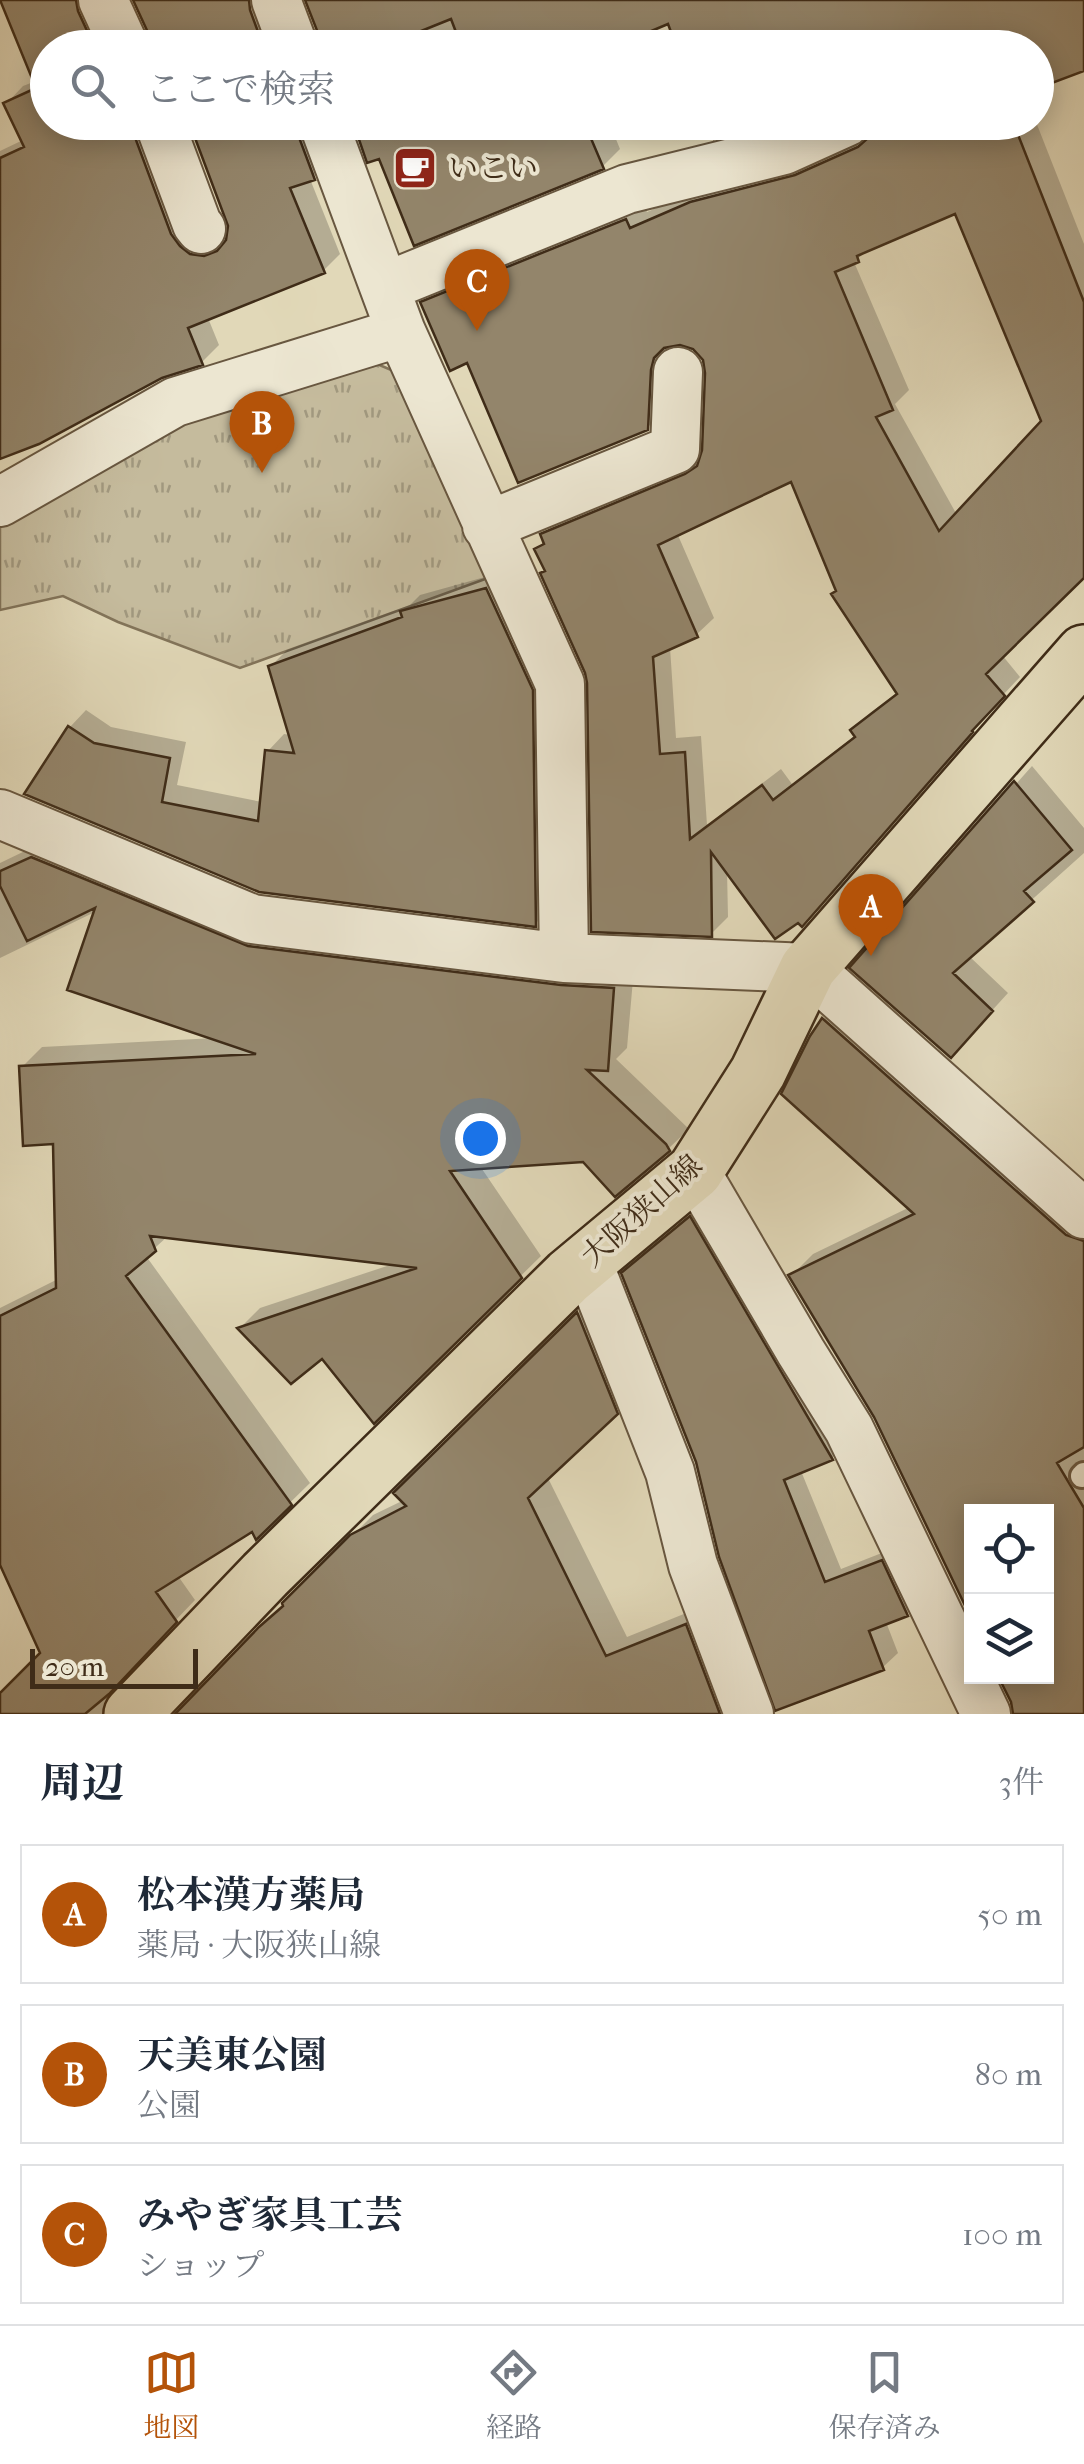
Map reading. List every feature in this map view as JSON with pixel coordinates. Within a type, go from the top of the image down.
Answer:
[{"type":"main road","name":"大阪狭山線","points":[[132,1714],[279,1562],[569,1276],[695,1170],[758,1072],[808,968],[1084,653]]},
{"type":"street","points":[[103,0],[116,30]]},
{"type":"street","points":[[276,0],[287,30]]},
{"type":"street","points":[[166,140],[201,229]]},
{"type":"street","points":[[329,140],[401,332],[560,684],[564,958]]},
{"type":"street","points":[[385,287],[627,189],[784,150],[806,140]]},
{"type":"street","points":[[0,502],[175,402],[401,332]]},
{"type":"street","points":[[487,526],[675,449],[678,372]]},
{"type":"street","points":[[0,814],[252,919],[564,958],[808,968],[1084,1214]]},
{"type":"street","points":[[695,1170],[849,1429],[986,1714]]},
{"type":"street","points":[[588,1262],[670,1472],[693,1565],[750,1714]]},
{"type":"green space","points":[[363,358],[396,372],[488,578],[240,668],[118,622],[63,596],[0,610],[0,522],[166,423]]},
{"type":"building","points":[[0,0],[76,0],[87,30],[30,30],[30,73]]},
{"type":"building","points":[[133,0],[249,0],[257,30],[147,30]]},
{"type":"building","points":[[305,0],[1084,0],[1084,71],[1054,82],[1054,30],[670,30],[668,24],[654,30],[455,30],[451,19],[424,30],[317,30]]},
{"type":"building","points":[[30,91],[30,140],[136,140],[171,234],[190,254],[204,256],[217,251],[226,240],[228,226],[196,140],[300,140],[315,180],[290,188],[325,273],[188,328],[203,365],[162,378],[39,444],[0,459],[0,158],[24,147],[3,103]]},
{"type":"building","points":[[359,140],[592,140],[604,169],[414,246],[379,159],[367,163]]},
{"type":"building","points":[[866,140],[1020,140],[1084,302],[1084,578],[986,674],[1005,696],[802,927],[798,923],[775,939],[711,852],[712,937],[591,932],[587,683],[540,573],[545,571],[534,549],[544,544],[540,534],[697,466],[702,450],[703,360],[693,349],[680,345],[664,348],[654,358],[651,370],[648,430],[518,483],[467,363],[450,371],[420,302],[626,219],[630,228],[690,202],[795,175]],"holes":[[[955,214],[1041,421],[939,531],[876,417],[893,410],[835,272],[859,262],[857,256]],[[791,482],[836,591],[831,594],[897,694],[850,730],[855,737],[773,800],[762,785],[690,839],[685,752],[660,754],[653,657],[698,637],[658,545]]]},
{"type":"building","points":[[486,588],[533,690],[536,927],[259,892],[24,794],[68,726],[94,743],[170,758],[162,802],[258,821],[265,750],[294,753],[268,666],[402,617],[400,611]]},
{"type":"building","points":[[1014,781],[1072,850],[1024,891],[1034,902],[953,973],[993,1011],[951,1058],[849,968]]},
{"type":"building","points":[[31,857],[248,946],[561,985],[614,988],[608,1071],[587,1070],[670,1151],[615,1197],[583,1162],[450,1171],[522,1278],[374,1424],[322,1359],[291,1384],[237,1328],[417,1268],[150,1236],[156,1251],[126,1276],[292,1505],[256,1540],[252,1532],[156,1592],[177,1622],[85,1714],[0,1714],[0,1693],[40,1653],[0,1565],[0,1316],[56,1288],[53,1144],[23,1146],[19,1066],[256,1054],[67,990],[95,908],[27,941],[0,886],[0,871]]},
{"type":"building","points":[[822,1018],[1066,1235],[1084,1241],[1084,1447],[1057,1463],[1084,1508],[1084,1714],[1013,1714],[1002,1684],[1054,1684],[1054,1504],[964,1504],[964,1603],[874,1417],[788,1275],[914,1214],[781,1094]]},
{"type":"building","points":[[690,1216],[833,1460],[784,1480],[825,1582],[882,1560],[908,1616],[869,1631],[884,1670],[775,1711],[719,1557],[696,1462],[621,1273]]},
{"type":"building","points":[[577,1312],[618,1414],[528,1498],[606,1656],[686,1624],[720,1714],[175,1714],[350,1535],[406,1506],[393,1493]]},
{"type":"place","name":"いこい","points":[[415,168]]},
{"type":"place","name":"みやぎ家具工芸","points":[[477,331]]},
{"type":"place","name":"天美東公園","points":[[262,473]]},
{"type":"place","name":"松本漢方薬局","points":[[871,956]]}]
